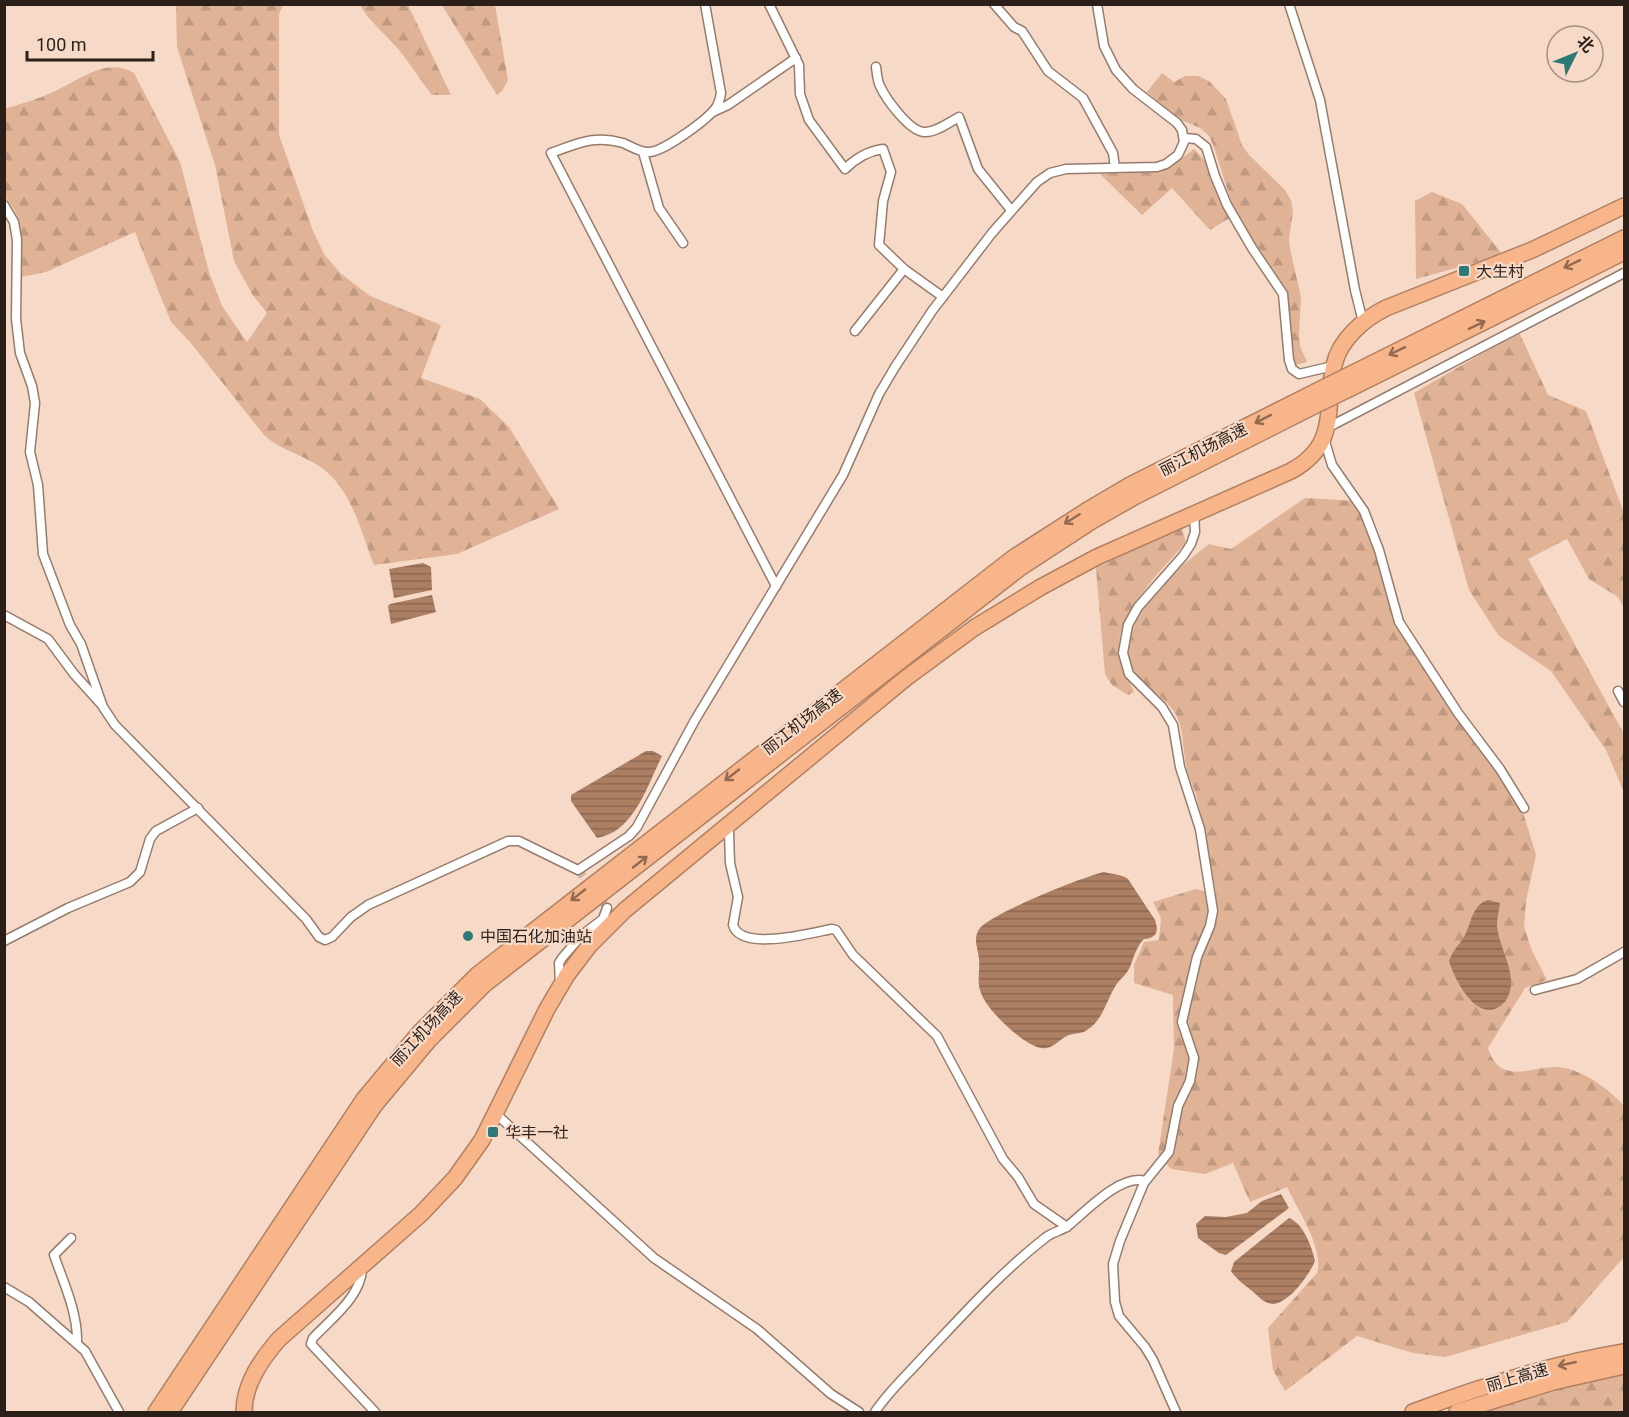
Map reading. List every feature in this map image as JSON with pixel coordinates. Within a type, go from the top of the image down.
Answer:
[{"type":"highway","points":[[244,1413],[250,1383],[272,1348],[286,1331],[421,1214],[455,1178],[474,1153],[560,986],[589,946],[613,921],[906,678],[974,628],[1026,595],[1069,572],[1299,467],[1317,451],[1326,433],[1333,366],[1345,342],[1363,322],[1386,308],[1532,250],[1624,206]]},
{"type":"highway","name":"丽江机场高速","points":[[170,1413],[374,1106],[429,1040],[485,984],[1020,568],[1092,521],[1136,496],[1624,238]]},
{"type":"highway","name":"丽江机场高速","points":[[1348,382],[1624,252]]},
{"type":"highway","name":"丽江机场高速","points":[[156,1413],[364,1099],[413,1039],[477,975],[1013,558],[1130,486],[1316,399]]},
{"type":"highway","name":"丽上高速","points":[[1413,1413],[1510,1379],[1624,1352]]},
{"type":"highway","name":"丽上高速","points":[[1457,1413],[1542,1385],[1624,1366]]},
{"type":"street","points":[[705,4],[721,93],[720,101],[712,112]]},
{"type":"street","points":[[769,4],[799,65],[800,94],[805,112],[845,169],[862,156],[874,150],[883,149],[891,172],[883,201],[879,245],[904,269],[942,297]]},
{"type":"street","points":[[994,4],[1014,27],[1022,31],[1047,70],[1083,98],[1113,153],[1115,168]]},
{"type":"street","points":[[4,615],[48,639],[115,725],[306,919],[319,937],[325,940],[332,937],[351,917],[368,905],[508,841],[519,841],[578,870],[629,836],[637,826],[695,720],[843,475],[884,385],[942,297],[1011,210],[1037,182],[1050,173],[1066,169],[1153,167],[1166,164],[1178,155],[1184,138],[1182,130],[1177,123],[1133,89],[1116,70],[1104,46],[1097,4]]},
{"type":"street","points":[[1289,4],[1320,100],[1363,322]]},
{"type":"street","points":[[776,586],[551,153],[586,140],[596,139],[626,144],[643,152],[655,152],[665,148],[712,112],[728,105],[796,58]]},
{"type":"street","points":[[876,67],[879,85],[898,113],[912,127],[924,132],[959,117],[978,169],[1011,210]]},
{"type":"street","points":[[1184,138],[1196,139],[1206,147],[1227,205],[1283,294],[1289,360],[1292,369],[1299,374],[1333,366]]},
{"type":"street","points":[[643,152],[659,208],[683,243]]},
{"type":"street","points":[[4,205],[13,219],[17,240],[16,318],[20,353],[32,386],[35,403],[30,452],[38,485],[43,554],[70,625],[81,644],[103,707]]},
{"type":"street","points":[[855,331],[904,269]]},
{"type":"street","points":[[1524,808],[1500,769],[1458,713],[1402,627],[1379,550],[1364,511],[1332,465],[1326,433],[1624,273]]},
{"type":"street","points":[[1176,1413],[1153,1360],[1145,1347],[1121,1320],[1115,1302],[1113,1264],[1145,1181],[1169,1152],[1178,1106],[1190,1081],[1194,1058],[1182,1022],[1197,957],[1210,926],[1213,911],[1200,829],[1180,767],[1173,725],[1162,707],[1129,674],[1124,660],[1123,645],[1128,625],[1138,607],[1191,544],[1195,532],[1194,513]]},
{"type":"street","points":[[1618,691],[1624,702]]},
{"type":"street","points":[[4,941],[68,908],[130,882],[140,872],[150,839],[156,831],[198,808]]},
{"type":"street","points":[[727,826],[730,863],[738,897],[734,930],[743,937],[755,939],[836,930],[853,956],[937,1036],[1006,1163],[1018,1177],[1034,1204],[1067,1227]]},
{"type":"street","points":[[560,986],[562,958],[582,935],[603,919],[607,908]]},
{"type":"street","points":[[1535,990],[1577,979],[1624,952]]},
{"type":"street","points":[[495,1113],[654,1258],[757,1329],[831,1394],[859,1413]]},
{"type":"street","points":[[875,1413],[954,1324],[1047,1236],[1067,1227],[1123,1183],[1134,1179],[1145,1181]]},
{"type":"street","points":[[71,1238],[54,1255],[76,1322],[77,1343]]},
{"type":"street","points":[[362,1265],[362,1277],[357,1288],[313,1338],[311,1344],[375,1413]]},
{"type":"street","points":[[4,1287],[29,1302],[89,1356],[119,1413]]},
{"type":"green space","points":[[176,5],[283,5],[279,14],[279,135],[313,231],[324,254],[340,273],[370,296],[441,325],[421,378],[480,399],[509,427],[559,509],[457,554],[374,565],[354,512],[332,477],[322,468],[279,446],[265,436],[190,342],[171,322],[135,232],[46,272],[21,277],[19,221],[5,197],[4,109],[47,95],[92,72],[113,67],[123,68],[134,73],[180,162],[209,272],[222,306],[247,342],[267,313],[252,294],[234,261],[215,165],[177,47]]},
{"type":"green space","points":[[360,5],[408,5],[451,95],[432,95],[400,51],[368,17]]},
{"type":"green space","points":[[442,5],[495,5],[508,80],[497,95]]},
{"type":"green space","points":[[1162,73],[1174,82],[1185,76],[1198,76],[1209,81],[1226,99],[1242,145],[1249,155],[1285,190],[1291,200],[1293,212],[1289,237],[1290,249],[1301,297],[1300,346],[1307,362],[1295,365],[1288,297],[1231,201],[1209,136],[1200,128],[1177,118],[1147,92]]},
{"type":"green space","points":[[1194,149],[1208,164],[1210,179],[1231,217],[1210,230],[1172,188],[1142,215],[1100,174],[1159,172],[1175,164]]},
{"type":"green space","points":[[1432,192],[1462,204],[1503,255],[1416,279],[1415,201]]},
{"type":"green space","points":[[1519,332],[1548,395],[1586,411],[1624,513],[1624,608],[1618,597],[1589,579],[1567,539],[1528,559],[1624,734],[1624,792],[1606,750],[1551,671],[1499,636],[1469,590],[1414,393]]},
{"type":"green space","points":[[1305,498],[1356,501],[1377,551],[1397,623],[1498,770],[1522,809],[1536,855],[1526,901],[1524,927],[1532,951],[1547,980],[1525,988],[1488,1048],[1494,1061],[1502,1068],[1511,1071],[1521,1072],[1554,1067],[1573,1070],[1598,1083],[1624,1106],[1624,1253],[1623,1258],[1567,1322],[1445,1357],[1413,1353],[1357,1336],[1285,1391],[1273,1370],[1268,1328],[1317,1273],[1318,1264],[1314,1242],[1287,1187],[1250,1202],[1233,1163],[1205,1174],[1171,1169],[1158,1154],[1174,1049],[1173,995],[1134,983],[1134,965],[1144,942],[1159,940],[1161,918],[1153,902],[1196,889],[1216,894],[1203,823],[1187,769],[1178,719],[1170,706],[1138,676],[1130,658],[1130,639],[1148,602],[1195,555],[1209,544],[1231,549]]},
{"type":"green space","points":[[1181,527],[1186,542],[1142,593],[1124,623],[1119,654],[1134,692],[1128,695],[1112,685],[1105,674],[1096,568]]},
{"type":"green space","points":[[1624,1371],[1624,1412],[1467,1412],[1539,1388]]},
{"type":"shaded area","points":[[423,563],[431,567],[432,590],[394,598],[389,569]]},
{"type":"shaded area","points":[[432,595],[436,612],[391,624],[388,606],[390,604]]},
{"type":"shaded area","points":[[646,751],[653,751],[662,756],[645,794],[621,827],[597,838],[571,801],[571,795]]},
{"type":"shaded area","points":[[1104,872],[1128,879],[1155,920],[1156,933],[1144,939],[1139,945],[1129,970],[1116,985],[1101,1016],[1092,1026],[1083,1032],[1069,1035],[1049,1047],[1041,1048],[1033,1045],[1005,1025],[983,998],[979,982],[976,939],[978,932],[988,921],[1019,905]]},
{"type":"shaded area","points":[[1488,900],[1500,903],[1498,935],[1511,977],[1509,994],[1504,1002],[1497,1008],[1489,1010],[1480,1008],[1466,995],[1449,961],[1465,935],[1478,906]]},
{"type":"shaded area","points":[[1281,1194],[1289,1208],[1226,1255],[1219,1253],[1198,1238],[1196,1224],[1205,1216],[1226,1217],[1247,1213],[1262,1201]]},
{"type":"shaded area","points":[[1289,1218],[1303,1230],[1315,1261],[1296,1290],[1282,1301],[1275,1304],[1268,1303],[1231,1271],[1234,1262]]},
{"type":"tunnel","points":[[578,870],[607,908]]},
{"type":"place","name":"大生村","points":[[1464,271]]},
{"type":"place","name":"中国石化加油站","points":[[468,936]]},
{"type":"place","name":"华丰一社","points":[[493,1132]]}]
